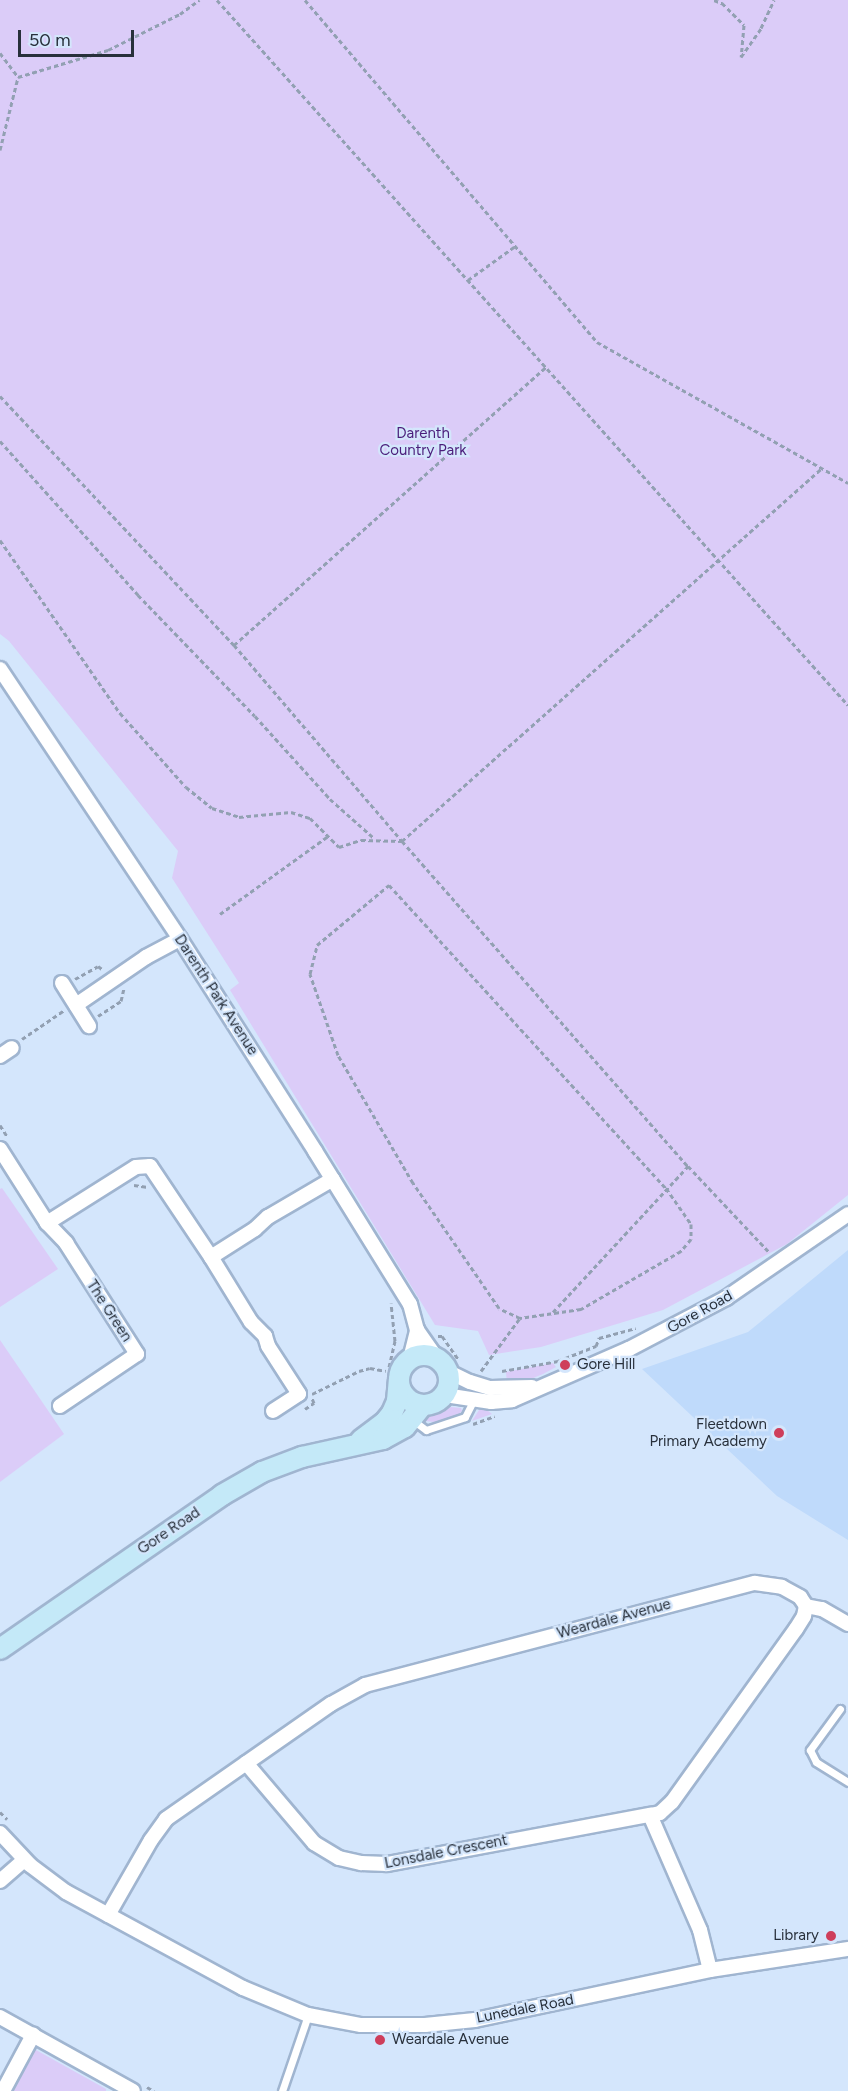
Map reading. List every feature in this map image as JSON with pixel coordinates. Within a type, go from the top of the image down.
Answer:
[{"type":"street","name":"Darenth Park Avenue","points":[[0,669],[180,939],[333,1179],[410,1304],[417,1330],[442,1364]]},
{"type":"street","points":[[76,1005],[136,963],[180,939]]},
{"type":"street","points":[[62,983],[89,1026]]},
{"type":"street","points":[[0,1056],[16,1048]]},
{"type":"street","name":"The Green","points":[[6,1147],[47,1223],[66,1243],[137,1354],[60,1406]]},
{"type":"street","points":[[47,1223],[148,1161],[211,1257],[248,1306],[251,1322],[265,1336],[268,1346],[299,1394],[273,1411]]},
{"type":"street","points":[[211,1257],[255,1229],[268,1216],[333,1179]]},
{"type":"street","name":"Gore Road","points":[[445,1395],[472,1401],[512,1400],[538,1386],[629,1349],[697,1315],[765,1273],[848,1214]]},
{"type":"street","points":[[410,1359],[427,1354],[442,1364],[449,1385],[445,1395],[418,1412],[393,1376],[410,1359],[417,1330]]},
{"type":"street","name":"Gore Road","points":[[442,1364],[470,1382],[490,1388],[538,1386]]},
{"type":"street","name":"Gore Road","points":[[354,1444],[376,1429],[392,1413],[397,1401],[393,1376]]},
{"type":"street","name":"Gore Road","points":[[0,1649],[222,1495],[284,1463],[354,1444],[383,1439],[418,1412]]},
{"type":"street","name":"Weardale Avenue","points":[[108,1915],[161,1825],[331,1704],[370,1683],[755,1583],[782,1587],[800,1597],[806,1605],[822,1609],[848,1624]]},
{"type":"street","name":"Lonsdale Crescent","points":[[246,1763],[314,1843],[344,1859],[368,1864],[394,1863],[650,1815],[664,1810],[672,1802],[796,1629],[804,1616],[806,1605]]},
{"type":"street","points":[[650,1815],[700,1930],[710,1970]]},
{"type":"street","name":"Lunedale Road","points":[[4,1827],[24,1860],[66,1892],[243,1988],[308,2015],[361,2025],[425,2025],[475,2020],[710,1970],[848,1949]]},
{"type":"street","points":[[0,1881],[24,1860]]},
{"type":"street","points":[[0,2017],[128,2090]]},
{"type":"street","points":[[3,2091],[33,2035]]},
{"type":"lane","points":[[418,1412],[426,1430],[467,1416],[472,1401]]},
{"type":"lane","points":[[840,1709],[810,1750],[816,1762],[848,1782]]},
{"type":"lane","points":[[282,2091],[308,2015]]},
{"type":"path","points":[[18,76],[108,50],[180,15],[199,0]]},
{"type":"path","points":[[217,0],[848,705]]},
{"type":"path","points":[[305,0],[597,342],[848,483]]},
{"type":"path","points":[[714,0],[722,3],[744,25],[741,57],[761,28],[774,0]]},
{"type":"path","points":[[0,53],[18,76]]},
{"type":"path","points":[[0,150],[18,76]]},
{"type":"path","points":[[468,280],[514,247]]},
{"type":"path","points":[[234,645],[546,367]]},
{"type":"path","points":[[0,396],[234,645],[402,841],[688,1166],[771,1255]]},
{"type":"path","points":[[0,441],[138,595],[255,716],[330,799],[376,840]]},
{"type":"path","points":[[0,540],[120,713],[186,787],[212,808],[239,817],[291,812],[309,818],[339,847],[361,840],[402,841],[820,469]]},
{"type":"path","points":[[220,914],[328,836]]},
{"type":"path","points":[[389,885],[666,1188],[691,1224],[691,1239],[681,1251],[581,1309],[551,1314],[520,1318],[499,1308],[413,1183],[338,1055],[310,974],[317,945],[389,885]]},
{"type":"path","points":[[16,1048],[23,1037],[76,1005]]},
{"type":"path","points":[[0,1125],[6,1147]]},
{"type":"path","points":[[551,1314],[688,1166]]},
{"type":"path","points":[[128,1185],[143,1186],[154,1191]]},
{"type":"path","points":[[480,1372],[520,1318]]},
{"type":"path","points":[[502,1371],[559,1361],[596,1346],[599,1338],[646,1326]]},
{"type":"path","points":[[300,1412],[314,1403],[310,1395],[348,1375],[367,1369],[393,1376]]},
{"type":"path","points":[[0,1812],[4,1827]]},
{"type":"shaded area","name":"Fleetdown Primary Academy","points":[[848,1250],[848,1540],[777,1496],[642,1369],[748,1332]]},
{"type":"green space","name":"Darenth Country Park","points":[[0,0],[848,0],[848,1195],[787,1244],[663,1310],[541,1347],[489,1355],[478,1331],[435,1325],[230,990],[239,983],[172,878],[178,851],[9,641],[0,634]]},
{"type":"green space","points":[[2,1188],[58,1269],[0,1307],[0,1189]]},
{"type":"green space","points":[[0,1340],[64,1434],[0,1482]]},
{"type":"green space","points":[[553,1363],[556,1367],[543,1374],[526,1381],[507,1384],[506,1372]]},
{"type":"green space","points":[[451,1407],[461,1408],[462,1411],[458,1415],[435,1422],[424,1421],[433,1413]]},
{"type":"green space","points":[[479,1410],[487,1410],[492,1414],[472,1421]]},
{"type":"green space","points":[[36,2050],[106,2091],[10,2091],[29,2056]]},
{"type":"place","name":"Gore Hill","points":[[565,1365]]},
{"type":"place","name":"Fleetdown Primary Academy","points":[[779,1433]]},
{"type":"place","name":"Library","points":[[831,1936]]},
{"type":"place","name":"Weardale Avenue","points":[[380,2040]]}]
